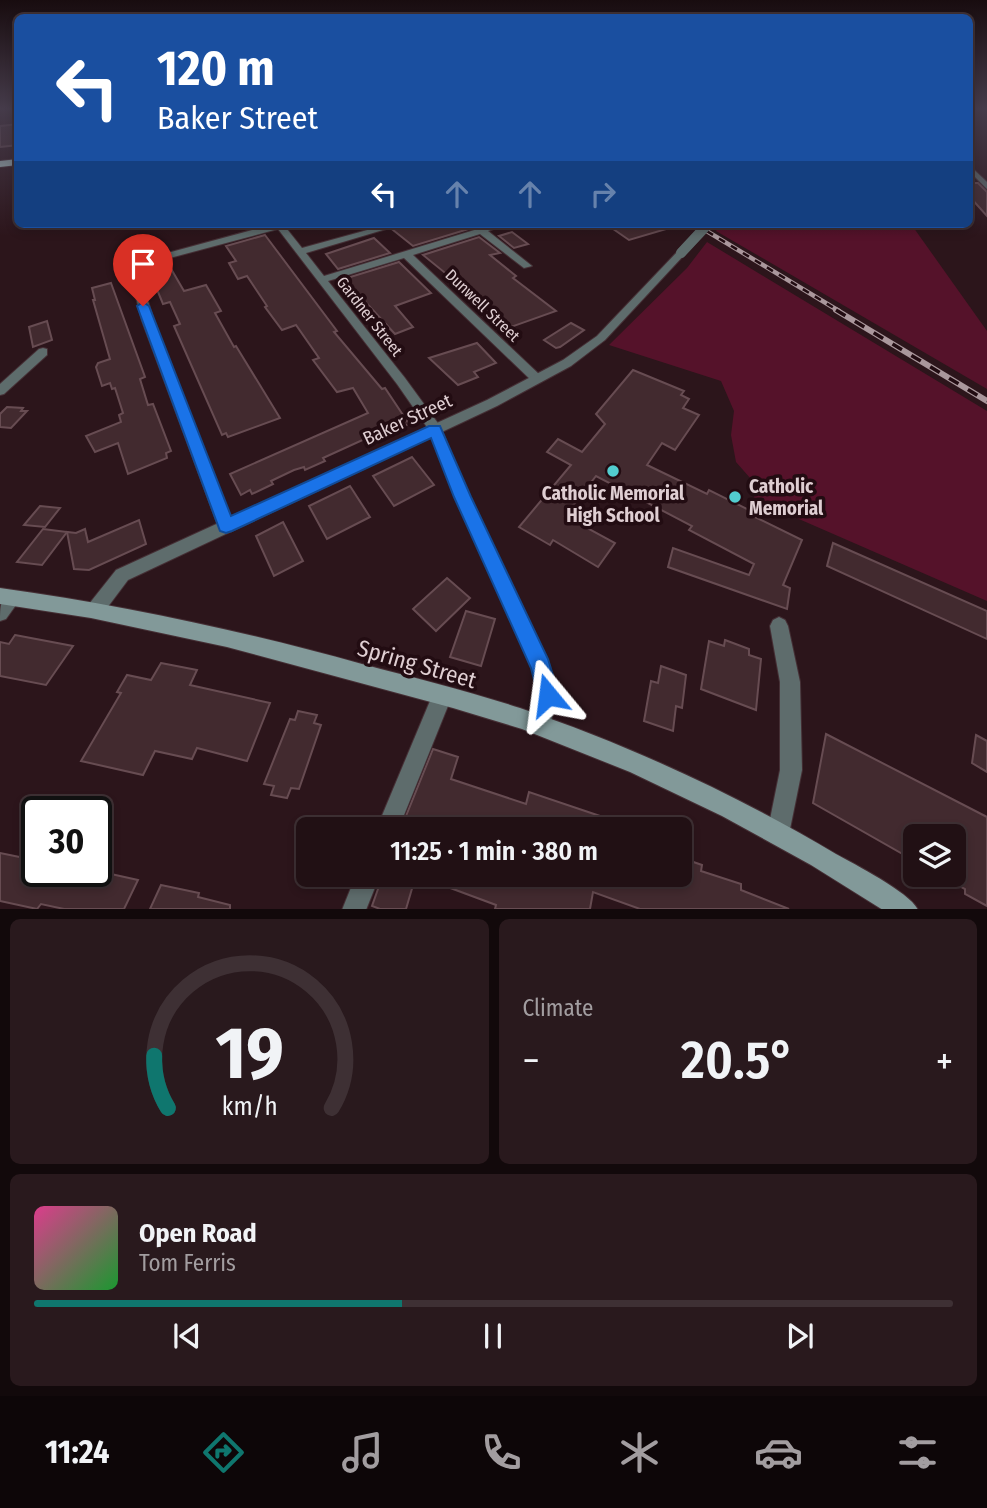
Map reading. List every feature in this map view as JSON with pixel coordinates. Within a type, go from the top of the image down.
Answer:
[{"type":"main road","name":"Spring Street","points":[[6,597],[95,610],[242,641],[541,726],[630,762],[778,834],[906,909]]},
{"type":"street","points":[[973,171],[987,187]]},
{"type":"street","points":[[226,526],[148,321],[134,276],[138,266],[152,260],[268,228]]},
{"type":"street","name":"Gardner Street","points":[[281,228],[435,429],[462,497],[541,667],[548,695],[541,726]]},
{"type":"street","points":[[300,252],[385,228]]},
{"type":"street","points":[[322,280],[489,228]]},
{"type":"street","name":"Baker Street","points":[[95,610],[122,575],[435,429],[567,363],[601,338],[704,228]]},
{"type":"street","points":[[482,230],[527,266]]},
{"type":"street","name":"Dunwell Street","points":[[407,255],[537,379]]},
{"type":"street","points":[[0,391],[43,352]]},
{"type":"street","points":[[0,612],[6,597]]},
{"type":"street","points":[[778,834],[792,770],[790,682],[779,626]]},
{"type":"street","points":[[392,817],[442,696]]},
{"type":"street","points":[[354,909],[363,887]]},
{"type":"shaded area","points":[[718,228],[914,228],[987,331],[987,389],[716,231]]},
{"type":"shaded area","points":[[707,242],[987,411],[987,601],[753,499],[758,487],[736,462],[731,435],[734,411],[721,381],[609,345],[687,268]]},
{"type":"building","points":[[973,183],[978,183],[987,192],[987,216],[973,200]]},
{"type":"building","points":[[397,228],[472,228],[413,246],[393,230]]},
{"type":"building","points":[[612,228],[670,228],[629,240]]},
{"type":"building","points":[[512,232],[528,244],[514,248],[499,236]]},
{"type":"building","points":[[265,235],[337,331],[334,332],[382,389],[385,388],[409,424],[382,435],[380,432],[323,458],[325,461],[305,470],[304,467],[294,470],[252,494],[250,490],[241,495],[230,474],[368,413],[353,388],[337,392],[313,360],[319,358],[296,325],[282,330],[247,276],[238,279],[229,263],[236,261],[226,246]]},
{"type":"building","points":[[479,237],[500,253],[490,255],[516,276],[513,278],[556,311],[508,328],[476,301],[458,280],[455,281],[423,255]]},
{"type":"building","points":[[374,238],[390,253],[338,269],[326,254]]},
{"type":"building","points":[[399,262],[431,293],[395,306],[413,327],[395,334],[347,278]]},
{"type":"building","points":[[170,267],[184,291],[206,285],[221,311],[215,313],[280,418],[228,437],[226,433],[222,435],[174,326],[180,324],[170,302],[163,304],[151,275],[152,272]]},
{"type":"building","points":[[111,283],[145,377],[140,379],[148,405],[153,404],[171,451],[166,453],[167,458],[128,474],[118,443],[95,452],[86,436],[121,422],[119,415],[123,413],[115,388],[112,389],[110,383],[102,386],[96,367],[98,363],[110,359],[92,288]]},
{"type":"building","points":[[47,321],[52,340],[33,347],[29,327]]},
{"type":"building","points":[[571,323],[584,330],[556,348],[544,340]]},
{"type":"building","points":[[477,343],[496,363],[474,372],[478,377],[458,385],[429,358]]},
{"type":"building","name":"Catholic Memorial High School","points":[[633,370],[684,391],[681,395],[689,399],[683,408],[699,415],[675,450],[662,443],[647,465],[707,494],[709,490],[753,512],[751,515],[802,540],[783,585],[790,588],[787,609],[668,567],[673,548],[749,575],[754,564],[689,530],[692,526],[596,476],[565,516],[615,543],[598,567],[553,540],[550,545],[519,527],[571,465],[547,452],[558,439],[582,452],[605,424],[596,414]]},
{"type":"building","points":[[7,407],[23,408],[21,411],[27,411],[11,428],[0,427],[0,414]]},
{"type":"building","points":[[412,457],[434,485],[394,506],[373,476]]},
{"type":"building","points":[[350,486],[370,517],[327,539],[309,506]]},
{"type":"building","points":[[40,506],[60,508],[45,527],[24,525]]},
{"type":"building","points":[[139,520],[146,544],[89,570],[74,569],[67,532],[76,533],[85,529],[88,542]]},
{"type":"building","points":[[283,522],[303,561],[274,576],[256,536]]},
{"type":"building","points":[[43,529],[67,532],[42,565],[17,562]]},
{"type":"building","points":[[833,543],[987,611],[987,639],[827,566]]},
{"type":"building","points":[[447,578],[470,598],[436,631],[413,609]]},
{"type":"building","points":[[466,611],[495,619],[481,666],[450,657]]},
{"type":"building","points":[[15,635],[73,646],[46,685],[0,676],[0,642],[9,644]]},
{"type":"building","points":[[725,640],[749,649],[749,655],[761,659],[756,710],[701,689],[709,641],[724,646]]},
{"type":"building","points":[[161,663],[197,670],[190,685],[270,703],[247,761],[197,748],[192,759],[155,751],[143,775],[81,761],[121,693],[117,692],[127,675],[151,680]]},
{"type":"building","points":[[661,666],[686,675],[682,708],[676,706],[673,731],[644,721],[651,681],[658,683]]},
{"type":"building","points":[[298,711],[317,715],[314,723],[321,725],[299,789],[291,788],[287,798],[271,795],[274,786],[264,784],[290,719],[295,720]]},
{"type":"building","points":[[826,734],[987,817],[987,906],[965,894],[965,889],[961,887],[966,887],[966,824],[903,824],[903,854],[813,803]]},
{"type":"building","points":[[976,735],[987,741],[987,772],[972,763]]},
{"type":"building","points":[[433,749],[458,757],[451,779],[526,804],[529,792],[603,817],[406,817]]},
{"type":"building","points":[[0,853],[21,857],[21,887],[112,887],[112,874],[138,880],[124,909],[64,909],[41,904],[37,909],[0,901]]},
{"type":"building","points":[[692,862],[702,865],[701,871],[741,884],[741,890],[789,909],[640,909],[593,892],[590,909],[495,909],[496,905],[448,887],[692,887]]},
{"type":"building","points":[[161,885],[199,893],[198,897],[230,905],[230,909],[150,909]]},
{"type":"building","points":[[379,887],[412,887],[406,909],[380,909],[372,906]]},
{"type":"railway","points":[[702,228],[839,311]]},
{"type":"railway","points":[[836,310],[987,401]]},
{"type":"place","name":"Catholic Memorial High School","points":[[613,471]]},
{"type":"place","name":"Catholic Memorial","points":[[735,497]]},
{"type":"route","points":[[143,306],[226,526],[435,429],[462,497],[541,667],[548,695]]}]
